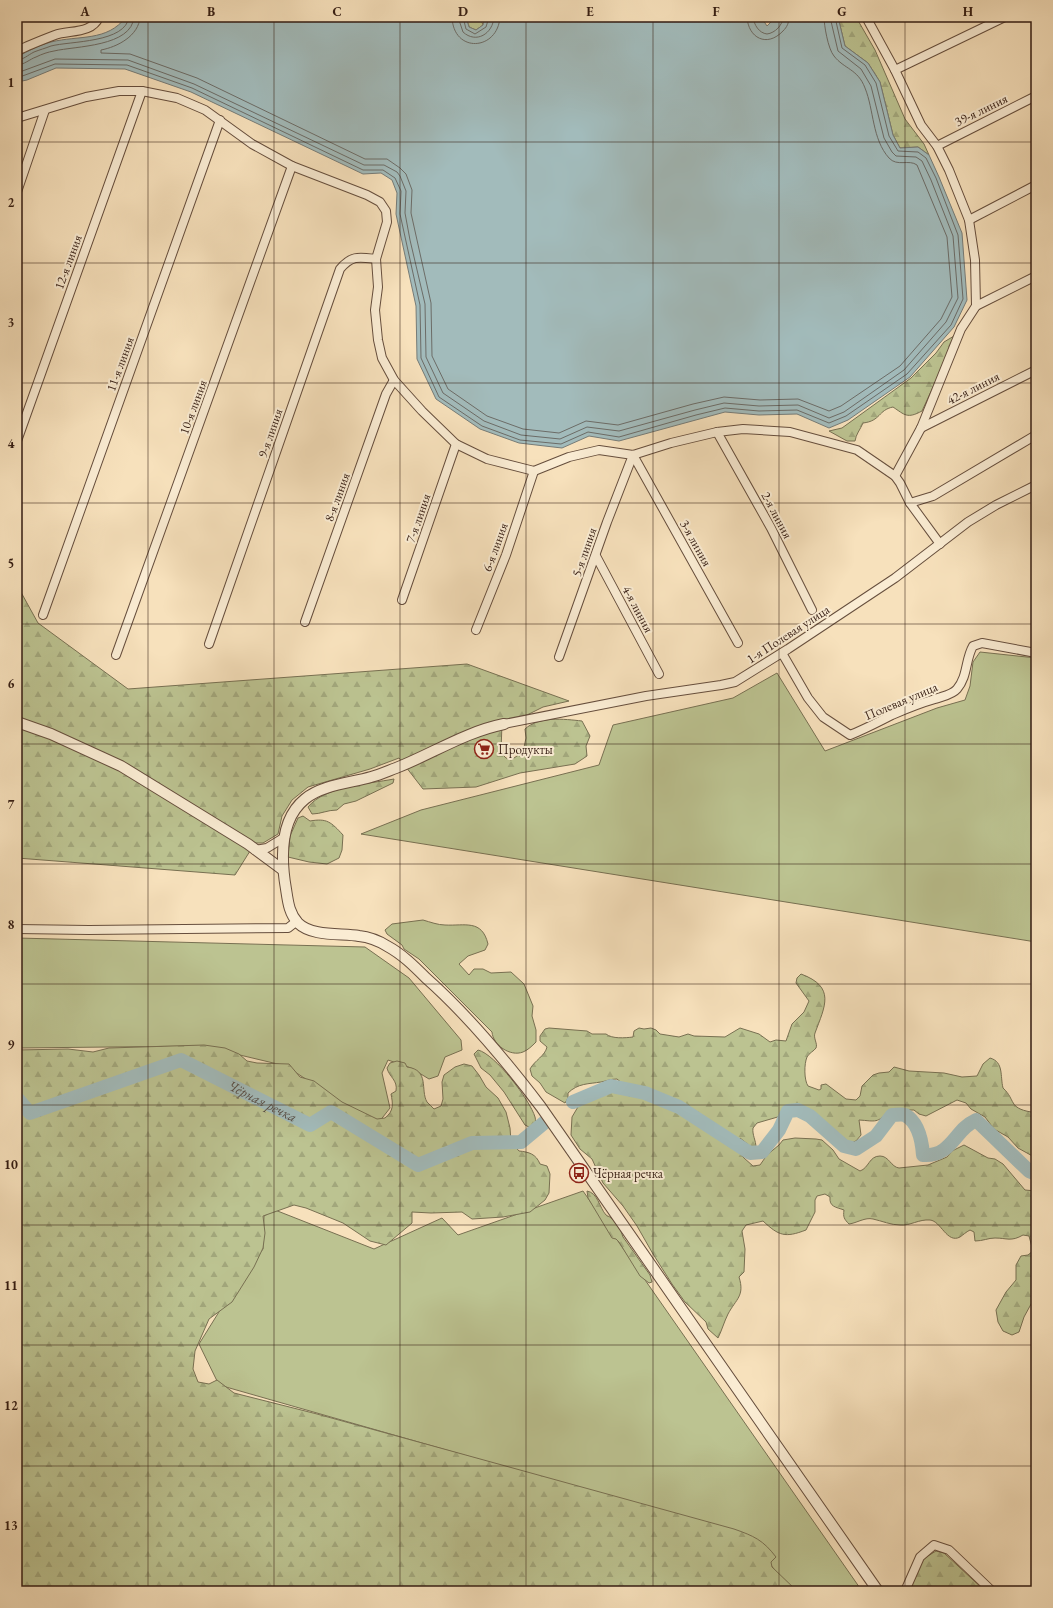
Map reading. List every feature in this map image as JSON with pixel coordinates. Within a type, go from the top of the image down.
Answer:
[{"type":"street","points":[[866,17],[895,70],[920,125],[937,146],[949,170],[969,220],[975,260],[976,306]]},
{"type":"street","points":[[895,70],[1005,17]]},
{"type":"street","points":[[17,51],[57,34],[83,30],[96,19]]},
{"type":"street","points":[[17,118],[86,97],[119,91],[142,91],[177,98],[205,110],[252,144],[292,166],[380,202],[386,211],[387,222],[376,259],[378,287],[375,310],[378,340],[382,358],[394,380],[422,411],[456,444],[487,459],[534,471],[569,457],[598,450],[633,455],[671,443],[717,432],[743,429],[790,432],[857,450],[895,476],[910,503],[940,544]]},
{"type":"street","name":"12-я линия","points":[[17,441],[142,91]]},
{"type":"street","name":"39-я линия","points":[[937,146],[1036,96]]},
{"type":"street","points":[[17,192],[45,110]]},
{"type":"street","name":"11-я линия","points":[[43,615],[220,120]]},
{"type":"street","name":"10-я линия","points":[[116,655],[292,166]]},
{"type":"street","points":[[969,220],[1036,185]]},
{"type":"street","name":"9-я линия","points":[[209,644],[340,269],[346,261],[357,257],[376,259]]},
{"type":"street","points":[[895,476],[921,428],[961,329],[976,306],[1036,276]]},
{"type":"street","name":"42-я линия","points":[[921,428],[1036,370]]},
{"type":"street","name":"8-я линия","points":[[305,622],[386,394],[394,380]]},
{"type":"street","name":"2-я линия","points":[[717,432],[771,528],[812,610]]},
{"type":"street","points":[[910,503],[933,496],[1036,435]]},
{"type":"street","name":"7-я линия","points":[[402,600],[456,444]]},
{"type":"street","name":"5-я линия","points":[[559,657],[607,522],[633,455]]},
{"type":"street","name":"3-я линия","points":[[633,455],[738,643]]},
{"type":"street","name":"6-я линия","points":[[476,630],[506,555],[534,471]]},
{"type":"street","name":"1-я Полевая улица","points":[[504,724],[646,696],[735,682],[782,653],[895,578],[968,522],[996,505],[1036,485]]},
{"type":"street","name":"4-я линия","points":[[596,556],[658,674]]},
{"type":"street","name":"Полевая улица","points":[[782,653],[808,698],[822,718],[850,735],[920,704],[951,694],[957,690],[964,677],[969,653],[973,646],[982,643],[1036,653]]},
{"type":"street","points":[[17,722],[51,734],[121,766],[255,850],[283,870]]},
{"type":"street","points":[[504,724],[464,737],[397,768],[330,787],[312,794],[304,800],[293,813],[284,837],[283,870],[289,908],[292,915],[302,926],[309,930],[328,934],[372,938],[387,945],[402,956],[441,991],[477,1028],[541,1107],[878,1591]]},
{"type":"street","points":[[255,850],[266,848],[284,837]]},
{"type":"street","points":[[17,929],[96,930],[288,928],[297,921]]},
{"type":"street","points":[[905,1591],[920,1556],[934,1545],[949,1550],[992,1591]]},
{"type":"green space","points":[[466,17],[480,17],[483,25],[476,30],[469,27]]},
{"type":"green space","points":[[838,17],[856,17],[875,50],[905,119],[924,144],[929,155],[918,147],[900,148],[893,135],[880,82],[868,63],[845,46]]},
{"type":"green space","points":[[954,336],[951,348],[922,411],[913,415],[906,415],[893,407],[888,408],[873,420],[863,423],[855,441],[847,441],[829,431],[842,428],[911,378],[936,353],[944,342]]},
{"type":"green space","points":[[17,585],[38,623],[128,689],[467,664],[569,701],[543,707],[523,717],[502,722],[501,753],[506,758],[511,760],[523,752],[526,738],[525,729],[537,722],[552,719],[582,721],[590,736],[586,746],[587,756],[575,764],[520,773],[476,787],[423,789],[399,758],[370,769],[308,787],[292,800],[282,816],[278,834],[263,843],[255,843],[235,875],[17,858]]},
{"type":"green space","points":[[980,652],[1036,658],[1036,942],[361,834],[421,810],[599,765],[613,725],[733,698],[777,673],[825,751],[937,708],[965,700],[970,686],[973,662]]},
{"type":"green space","points":[[394,779],[393,783],[356,801],[344,804],[337,810],[312,814],[308,807],[325,794],[336,790]]},
{"type":"green space","points":[[303,816],[310,821],[321,820],[328,822],[343,835],[342,850],[339,858],[327,864],[309,862],[288,857],[290,836],[298,818]]},
{"type":"green space","points":[[423,920],[442,925],[472,926],[477,927],[482,931],[488,944],[485,950],[468,956],[459,964],[469,975],[474,969],[483,969],[491,973],[511,972],[524,984],[533,1006],[532,1016],[536,1030],[536,1042],[530,1048],[518,1053],[513,1053],[503,1049],[495,1041],[492,1032],[419,959],[404,949],[402,945],[387,934],[385,930],[392,924]]},
{"type":"green space","points":[[17,938],[365,947],[409,978],[461,1040],[462,1050],[445,1057],[438,1076],[429,1079],[411,1068],[388,1060],[382,1073],[390,1108],[379,1122],[345,1105],[286,1066],[202,1046],[17,1048]]},
{"type":"green space","points":[[801,974],[812,979],[819,985],[825,998],[822,1014],[815,1035],[816,1048],[806,1060],[805,1076],[808,1086],[819,1090],[821,1089],[821,1085],[826,1084],[846,1099],[856,1100],[860,1096],[862,1086],[873,1075],[889,1072],[894,1067],[909,1071],[944,1073],[962,1077],[977,1076],[983,1064],[990,1058],[998,1063],[1001,1070],[1003,1088],[1015,1106],[1031,1112],[1035,1104],[1034,1094],[1036,1082],[1036,1158],[1018,1148],[1008,1137],[994,1129],[985,1117],[971,1109],[966,1103],[957,1100],[926,1116],[919,1114],[914,1110],[890,1110],[882,1118],[876,1121],[859,1120],[861,1135],[856,1141],[850,1143],[817,1116],[795,1105],[788,1114],[757,1123],[753,1128],[756,1148],[750,1146],[740,1138],[737,1143],[738,1150],[753,1166],[760,1165],[767,1155],[783,1140],[795,1138],[822,1140],[833,1150],[839,1159],[860,1171],[871,1160],[880,1156],[883,1156],[894,1166],[899,1168],[928,1165],[947,1157],[952,1151],[964,1145],[1003,1164],[1025,1190],[1036,1191],[1036,1295],[1024,1317],[1019,1332],[1012,1335],[1003,1331],[998,1322],[996,1310],[1006,1292],[1016,1280],[1016,1265],[1021,1256],[1028,1255],[1033,1251],[1029,1236],[1023,1235],[1012,1239],[992,1238],[975,1241],[974,1232],[970,1230],[960,1237],[955,1238],[948,1235],[938,1224],[930,1220],[922,1220],[900,1225],[864,1219],[849,1224],[844,1218],[844,1210],[832,1205],[830,1197],[825,1194],[817,1196],[815,1200],[815,1212],[806,1230],[799,1233],[787,1235],[778,1233],[763,1221],[746,1225],[742,1231],[745,1249],[744,1272],[739,1277],[741,1289],[739,1297],[728,1314],[718,1338],[708,1329],[706,1322],[685,1302],[653,1254],[637,1226],[623,1206],[603,1183],[592,1159],[580,1149],[571,1135],[572,1117],[582,1100],[589,1093],[595,1090],[609,1088],[625,1090],[623,1084],[617,1079],[576,1087],[568,1093],[568,1098],[565,1103],[546,1092],[540,1083],[532,1076],[530,1069],[544,1053],[547,1047],[540,1041],[540,1036],[545,1029],[549,1028],[587,1031],[592,1034],[606,1034],[612,1037],[623,1038],[633,1037],[634,1031],[639,1028],[651,1028],[660,1034],[679,1037],[688,1034],[694,1036],[725,1037],[740,1028],[759,1034],[770,1042],[776,1040],[786,1041],[792,1024],[804,1012],[809,1001],[796,983],[797,978]]},
{"type":"green space","points":[[204,1045],[225,1048],[239,1054],[247,1061],[257,1063],[289,1064],[300,1077],[314,1081],[342,1102],[377,1119],[385,1118],[390,1113],[392,1104],[391,1094],[396,1091],[395,1081],[387,1068],[390,1063],[397,1061],[405,1063],[407,1067],[419,1072],[422,1076],[427,1102],[434,1109],[441,1106],[443,1099],[442,1082],[444,1075],[455,1067],[464,1064],[472,1066],[486,1087],[498,1098],[506,1112],[510,1128],[511,1142],[519,1151],[532,1154],[540,1164],[547,1166],[550,1174],[549,1193],[545,1200],[530,1212],[503,1217],[472,1219],[462,1212],[412,1212],[412,1223],[386,1245],[370,1241],[343,1223],[306,1208],[294,1205],[263,1216],[265,1233],[263,1248],[254,1267],[232,1302],[209,1319],[195,1351],[193,1369],[198,1382],[209,1384],[217,1380],[234,1393],[317,1414],[734,1529],[753,1536],[767,1546],[776,1557],[771,1562],[772,1567],[797,1591],[17,1591],[17,1050],[68,1049],[93,1052],[109,1048]]},
{"type":"green space","points":[[478,1050],[485,1053],[502,1068],[519,1089],[532,1109],[535,1118],[535,1126],[529,1127],[525,1125],[504,1092],[490,1075],[481,1068],[474,1054]]},
{"type":"green space","points":[[583,1191],[862,1591],[792,1591],[747,1536],[219,1385],[199,1344],[232,1291],[263,1249],[264,1216],[275,1210],[374,1249],[442,1218],[458,1235]]},
{"type":"green space","points":[[587,1191],[594,1194],[606,1215],[617,1224],[623,1237],[650,1275],[652,1282],[649,1283],[640,1276],[619,1242],[612,1238],[588,1198]]},
{"type":"green space","points":[[936,1551],[944,1553],[985,1591],[908,1591],[923,1559]]},
{"type":"water","points":[[126,17],[466,17],[469,27],[476,30],[483,25],[485,17],[761,17],[767,26],[776,17],[838,17],[845,46],[868,63],[880,82],[893,135],[900,148],[918,147],[929,155],[962,233],[967,300],[954,327],[910,377],[848,420],[829,428],[797,414],[759,415],[725,412],[619,441],[589,436],[562,448],[519,443],[480,429],[436,399],[417,359],[416,306],[396,214],[397,193],[392,180],[381,173],[363,174],[191,92],[125,69],[56,68],[27,80],[17,82],[17,57],[38,46],[51,42],[101,34],[118,25]]},
{"type":"waterway","name":"Чёрная речка","points":[[17,1098],[30,1113],[181,1060],[310,1125],[331,1112],[418,1165],[472,1143],[521,1142],[545,1122]]},
{"type":"waterway","name":"Чёрная речка","points":[[573,1102],[611,1086],[645,1093],[679,1107],[750,1153],[762,1152],[779,1130],[788,1111],[798,1110],[810,1116],[844,1146],[856,1149],[876,1136],[892,1115],[905,1115],[916,1127],[922,1144],[923,1155],[940,1152],[947,1147],[969,1124],[976,1120],[1029,1171],[1036,1174]]},
{"type":"place","name":"Продукты","points":[[484,749]]},
{"type":"place","name":"Чёрная речка","points":[[579,1173]]}]
